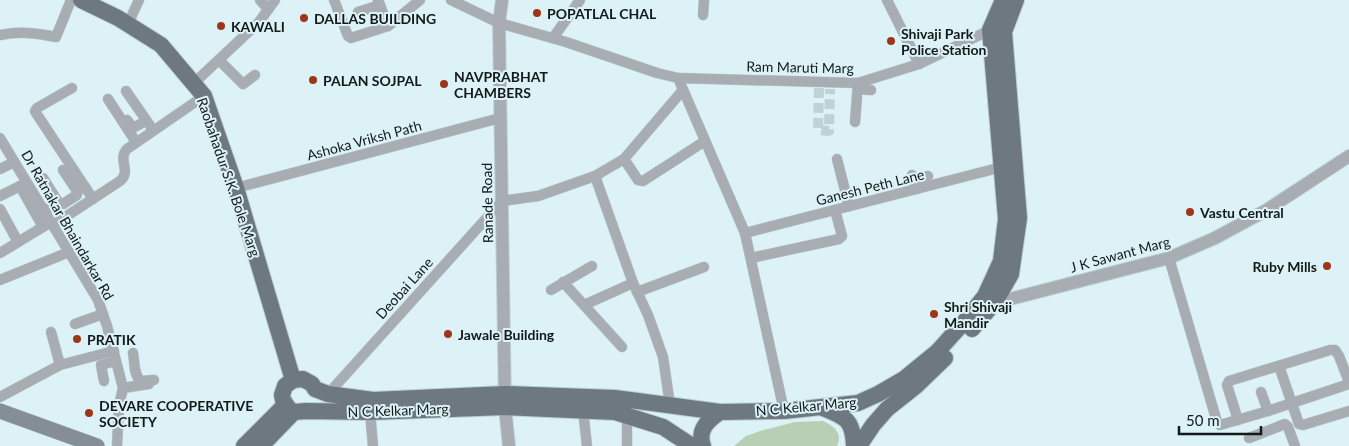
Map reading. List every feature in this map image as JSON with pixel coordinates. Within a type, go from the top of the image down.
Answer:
[{"type":"main road","name":"Raobahadur S.K. Bole Marg","points":[[81,0],[118,18],[161,45],[199,89],[236,188],[293,380]]},
{"type":"main road","name":"N C Kelkar Marg","points":[[293,380],[304,379],[321,392],[373,400],[505,401],[615,398],[720,412],[784,411],[858,403],[878,394],[904,379],[937,352],[985,296],[1001,261],[1006,219],[990,30],[1003,0]]},
{"type":"main road","points":[[859,446],[873,425],[887,409],[916,386],[959,344],[996,302],[1011,274],[1019,218],[1004,32],[1016,0]]},
{"type":"main road","points":[[293,380],[285,386],[283,398],[295,409]]},
{"type":"main road","name":"N C Kelkar Marg","points":[[295,409],[370,412],[505,401],[614,412],[663,427],[692,446]]},
{"type":"main road","points":[[821,407],[840,414],[849,422],[854,436],[854,446]]},
{"type":"main road","points":[[244,446],[295,409]]},
{"type":"main road","points":[[261,446],[295,409]]},
{"type":"main road","points":[[0,412],[97,446]]},
{"type":"main road","points":[[703,446],[701,442],[703,428],[710,419],[720,412]]},
{"type":"street","points":[[0,35],[14,32],[31,32],[56,37],[71,0]]},
{"type":"street","points":[[128,24],[139,0]]},
{"type":"street","points":[[260,0],[268,9]]},
{"type":"street","points":[[0,253],[93,199],[124,178],[124,152],[153,130],[199,89],[219,60],[260,22],[275,0]]},
{"type":"street","points":[[334,0],[348,36],[351,38],[388,26],[420,0]]},
{"type":"street","name":"Ram Maruti Marg","points":[[451,0],[499,23],[553,38],[657,73],[678,78],[858,86],[920,64],[990,30]]},
{"type":"street","name":"Ranade Road","points":[[502,0],[499,23],[500,118],[505,401],[509,446]]},
{"type":"street","points":[[553,38],[580,0]]},
{"type":"street","points":[[703,15],[704,0]]},
{"type":"street","points":[[887,0],[920,64]]},
{"type":"street","points":[[358,12],[379,2],[388,26]]},
{"type":"street","points":[[219,60],[243,84],[255,75]]},
{"type":"street","points":[[678,78],[745,233],[784,411]]},
{"type":"street","points":[[855,122],[858,86],[871,90]]},
{"type":"street","points":[[72,88],[35,111],[81,189]]},
{"type":"street","points":[[502,201],[538,196],[595,176],[624,160],[683,90]]},
{"type":"street","points":[[126,91],[153,130]]},
{"type":"street","points":[[109,98],[133,128],[139,125],[139,139],[109,98]]},
{"type":"street","name":"Ashoka Vriksh Path","points":[[236,188],[500,118]]},
{"type":"street","name":"Dr Ratnakar Bhaindarkar Rd","points":[[0,138],[8,157],[24,184],[44,211],[49,224],[69,252],[98,300],[123,388],[119,405],[117,446]]},
{"type":"street","points":[[624,160],[638,180],[643,182],[705,141]]},
{"type":"street","name":"J K Sawant Marg","points":[[996,302],[1169,258],[1215,238],[1265,212],[1349,156]]},
{"type":"street","points":[[0,169],[8,157]]},
{"type":"street","points":[[837,159],[849,206]]},
{"type":"street","name":"Ganesh Peth Lane","points":[[745,233],[849,206],[922,180],[1002,167]]},
{"type":"street","points":[[63,170],[93,199]]},
{"type":"street","points":[[595,176],[635,287],[648,315],[663,357],[670,405]]},
{"type":"street","points":[[43,178],[60,204],[63,204],[77,194],[81,189]]},
{"type":"street","points":[[0,196],[24,184],[49,224]]},
{"type":"street","name":"Deobai Lane","points":[[321,392],[502,201]]},
{"type":"street","points":[[44,211],[58,202]]},
{"type":"street","points":[[0,209],[18,242]]},
{"type":"street","points":[[751,258],[839,239],[842,236],[835,210]]},
{"type":"street","points":[[2,275],[69,252]]},
{"type":"street","points":[[1169,258],[1217,422],[1220,425],[1222,425],[1291,404],[1349,383],[1339,356],[1336,350],[1330,350],[1229,381],[1227,385],[1238,420]]},
{"type":"street","points":[[551,290],[592,266]]},
{"type":"street","points":[[584,305],[635,287],[704,267]]},
{"type":"street","points":[[563,282],[622,347]]},
{"type":"street","points":[[75,324],[103,314]]},
{"type":"street","points":[[51,332],[60,365]]},
{"type":"street","points":[[0,397],[60,365],[114,351]]},
{"type":"street","points":[[123,388],[153,382],[137,378],[133,353]]},
{"type":"street","points":[[104,381],[101,364],[118,370],[135,372]]},
{"type":"street","points":[[1279,366],[1299,424],[1349,411]]},
{"type":"street","points":[[1261,392],[1268,411]]},
{"type":"street","points":[[583,410],[587,446]]},
{"type":"street","points":[[370,412],[373,446]]},
{"type":"street","points":[[627,416],[627,446]]},
{"type":"street","points":[[1250,438],[1285,424],[1295,446]]},
{"type":"green space","points":[[823,421],[836,430],[839,437],[837,446],[734,446],[746,436],[760,431],[795,422]]},
{"type":"tunnel","points":[[819,88],[818,130],[829,131],[830,89]]},
{"type":"place","name":"POPATLAL CHAL","points":[[537,13]]},
{"type":"place","name":"DALLAS BUILDING","points":[[304,18]]},
{"type":"place","name":"KAWALI","points":[[221,26]]},
{"type":"place","name":"Shivaji Park Police Station","points":[[891,41]]},
{"type":"place","name":"PALAN SOJPAL","points":[[313,80]]},
{"type":"place","name":"NAVPRABHAT CHAMBERS","points":[[444,84]]},
{"type":"place","name":"Vastu Central","points":[[1190,212]]},
{"type":"place","name":"Ruby Mills","points":[[1327,266]]},
{"type":"place","name":"Shri Shivaji Mandir","points":[[934,314]]},
{"type":"place","name":"Jawale Building","points":[[448,334]]},
{"type":"place","name":"PRATIK","points":[[77,339]]},
{"type":"place","name":"DEVARE COOPERATIVE SOCIETY","points":[[89,413]]}]
